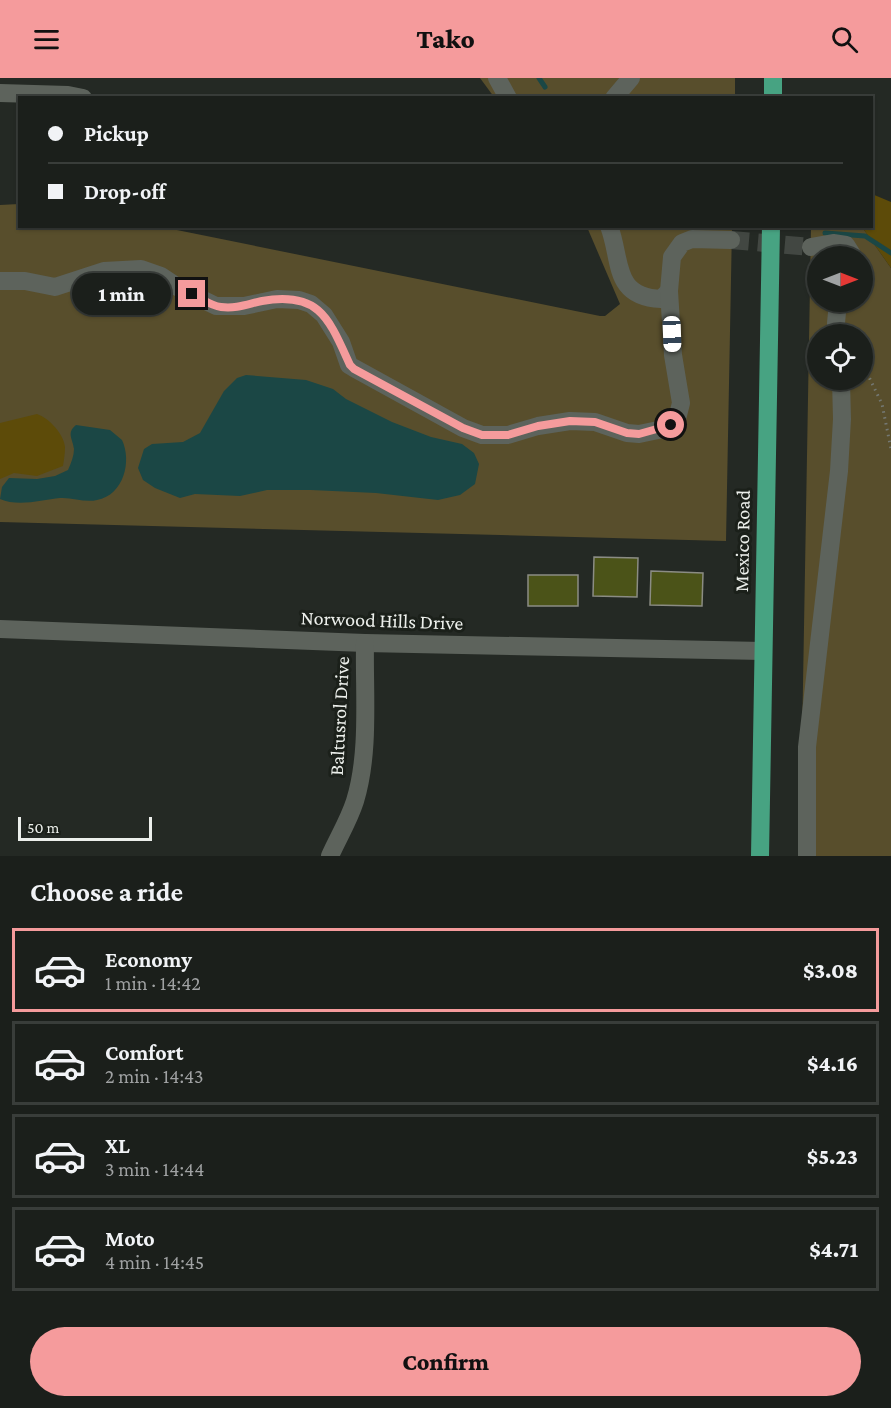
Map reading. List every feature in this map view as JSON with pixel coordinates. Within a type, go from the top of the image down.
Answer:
[{"type":"main road","points":[[773,78],[773,96]]},
{"type":"main road","name":"Mexico Road","points":[[760,856],[771,228]]},
{"type":"street","points":[[497,78],[507,96]]},
{"type":"street","points":[[616,96],[631,78]]},
{"type":"street","points":[[0,93],[73,96]]},
{"type":"street","points":[[609,228],[620,274],[629,287],[639,295],[649,298],[661,299],[669,291]]},
{"type":"street","points":[[0,281],[25,281],[55,286],[104,271],[141,269],[161,276],[179,288],[216,306],[244,306],[277,299],[306,301],[324,315],[354,369],[472,432],[499,436],[570,421],[595,422],[627,433],[639,434],[671,425],[677,419],[681,395],[673,355],[669,291],[672,257],[682,243],[692,239],[731,240]]},
{"type":"street","points":[[816,246],[833,243],[847,246]]},
{"type":"street","points":[[807,856],[807,747],[839,471],[841,390]]},
{"type":"street","name":"Norwood Hills Drive","points":[[0,629],[365,643],[763,651]]},
{"type":"street","name":"Baltusrol Drive","points":[[330,856],[350,813],[359,779],[364,739],[365,643]]},
{"type":"path","points":[[873,385],[882,404],[891,449]]},
{"type":"shaded area","points":[[480,78],[735,78],[735,96],[493,96]]},
{"type":"shaded area","points":[[873,194],[891,202],[891,268],[863,228],[873,228]]},
{"type":"shaded area","points":[[18,204],[18,228],[167,228],[600,316],[605,316],[620,304],[587,228],[732,228],[726,541],[0,522],[0,205]]},
{"type":"shaded area","points":[[811,228],[863,228],[891,268],[891,856],[800,856],[808,390],[873,390],[873,324],[809,324],[810,312],[873,312],[873,246],[811,246]]},
{"type":"shaded area","points":[[37,414],[51,423],[62,437],[65,447],[63,466],[37,476],[14,473],[0,479],[0,423]]},
{"type":"water","points":[[246,375],[306,380],[333,389],[346,399],[392,422],[431,437],[462,444],[474,453],[479,464],[475,484],[460,495],[438,500],[376,493],[311,490],[267,490],[240,496],[195,494],[180,498],[155,488],[143,480],[138,468],[144,449],[152,444],[183,442],[200,433],[224,391],[237,378]]},
{"type":"water","points":[[76,425],[110,430],[122,440],[126,467],[114,491],[106,497],[92,501],[60,498],[22,503],[0,499],[2,487],[9,478],[37,479],[55,476],[68,470],[74,452],[71,431]]},
{"type":"building","points":[[594,557],[638,558],[637,597],[593,596]]},
{"type":"building","points":[[651,571],[703,573],[702,606],[650,605]]},
{"type":"building","points":[[528,575],[578,575],[578,606],[528,606]]},
{"type":"waterway","points":[[539,78],[545,87]]},
{"type":"waterway","points":[[825,233],[865,236],[891,253]]},
{"type":"tunnel","points":[[731,240],[807,247]]},
{"type":"route","points":[[192,294],[223,308],[277,299],[306,301],[324,315],[354,369],[463,428],[482,435],[508,435],[554,422],[570,421],[595,422],[627,433],[639,434],[671,425]]}]
